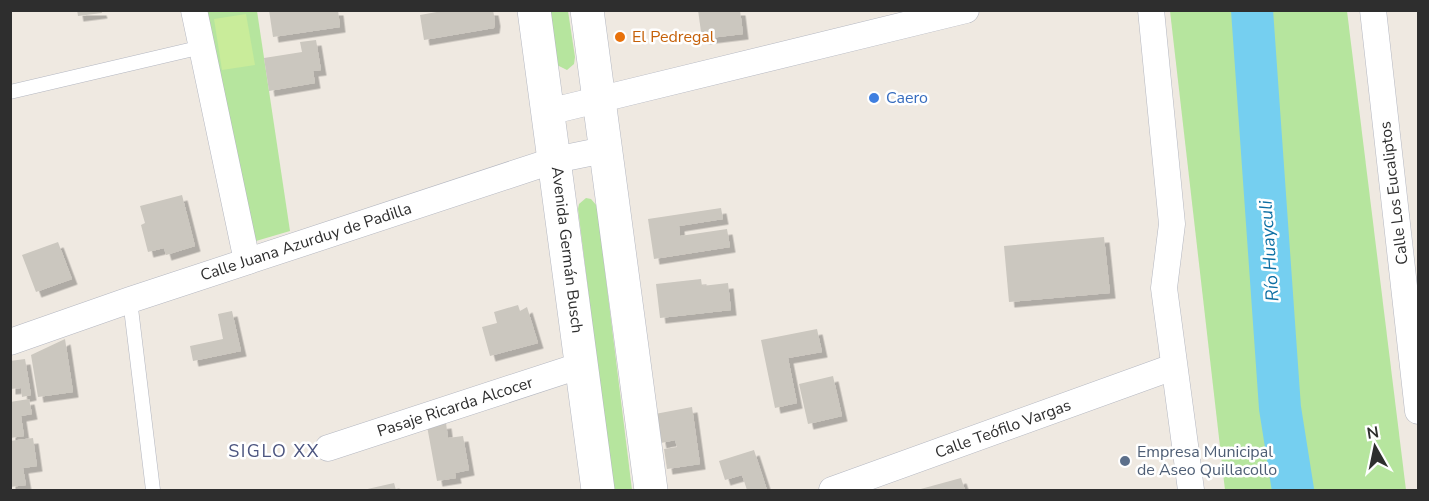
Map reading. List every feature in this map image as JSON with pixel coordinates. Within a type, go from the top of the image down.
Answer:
[{"type":"main road","name":"Avenida Germán Busch","points":[[534,10],[598,490]]},
{"type":"main road","points":[[587,10],[651,490]]},
{"type":"street","points":[[194,10],[247,261]]},
{"type":"street","points":[[1151,10],[1172,224],[1164,288],[1191,490]]},
{"type":"street","name":"Calle Los Eucaliptos","points":[[1373,10],[1419,411]]},
{"type":"street","points":[[548,112],[963,11]]},
{"type":"street","name":"Calle Juana Azurduy de Padilla","points":[[10,342],[130,300],[555,160],[604,150]]},
{"type":"street","name":"Pasaje Ricarda Alcocer","points":[[328,448],[582,366]]},
{"type":"street","name":"Calle Teófilo Vargas","points":[[832,490],[1173,367]]},
{"type":"lane","points":[[10,92],[202,47]]},
{"type":"lane","points":[[130,300],[153,490]]},
{"type":"green space","points":[[202,11],[257,11],[290,231],[256,241],[248,236]]},
{"type":"green space","points":[[549,11],[568,11],[575,57],[574,64],[567,70],[557,65]]},
{"type":"green space","points":[[1170,11],[1347,11],[1406,490],[1225,490]]},
{"type":"green space","points":[[246,14],[255,65],[222,70],[214,19]]},
{"type":"green space","points":[[586,198],[591,199],[597,206],[632,490],[613,490],[578,209],[579,204]]},
{"type":"building","points":[[77,10],[101,10],[102,13],[78,16]]},
{"type":"building","points":[[269,10],[338,10],[340,27],[273,37]]},
{"type":"building","points":[[448,10],[493,10],[494,28],[424,40],[420,15]]},
{"type":"building","points":[[698,10],[740,10],[743,34],[702,39]]},
{"type":"building","points":[[316,40],[321,70],[313,71],[315,83],[269,91],[264,58],[302,52],[300,42]]},
{"type":"building","points":[[182,195],[195,246],[166,255],[164,248],[148,252],[141,225],[145,223],[140,206]]},
{"type":"building","points":[[721,208],[723,219],[679,226],[680,236],[727,229],[730,247],[654,259],[648,219]]},
{"type":"building","points":[[1104,237],[1110,293],[1009,302],[1004,246]]},
{"type":"building","points":[[58,242],[72,279],[36,292],[22,255]]},
{"type":"building","points":[[701,279],[702,286],[728,283],[731,310],[660,318],[656,284]]},
{"type":"building","points":[[518,305],[520,311],[527,307],[538,343],[490,356],[482,327],[497,323],[494,312]]},
{"type":"building","points":[[232,311],[241,351],[193,361],[190,346],[223,339],[218,314]]},
{"type":"building","points":[[817,329],[822,352],[788,358],[797,403],[775,408],[761,340]]},
{"type":"building","points":[[65,339],[73,392],[38,397],[31,355]]},
{"type":"building","points":[[25,359],[31,395],[22,397],[21,388],[10,389],[10,361]]},
{"type":"building","points":[[833,376],[842,416],[808,424],[799,384]]},
{"type":"building","points":[[29,399],[32,414],[21,416],[24,436],[10,438],[10,402]]},
{"type":"building","points":[[692,407],[700,464],[667,469],[664,449],[677,447],[675,440],[661,443],[655,414]]},
{"type":"building","points":[[446,423],[448,438],[463,436],[469,470],[455,473],[456,478],[437,481],[427,426]]},
{"type":"building","points":[[33,438],[37,466],[23,468],[26,485],[10,487],[10,441]]},
{"type":"building","points":[[754,450],[767,490],[747,490],[742,475],[725,480],[719,461]]},
{"type":"building","points":[[961,478],[965,490],[917,490]]},
{"type":"building","points":[[394,483],[396,490],[363,490]]},
{"type":"waterway","name":"Río Huayculi","points":[[1252,10],[1280,408],[1293,490]]},
{"type":"place","name":"El Pedregal","points":[[620,37]]},
{"type":"place","name":"Caero","points":[[874,98]]},
{"type":"place","name":"Empresa Municipal de Aseo Quillacollo","points":[[1125,461]]},
{"type":"district","name":"SIGLO XX","points":[[274,451]]}]
